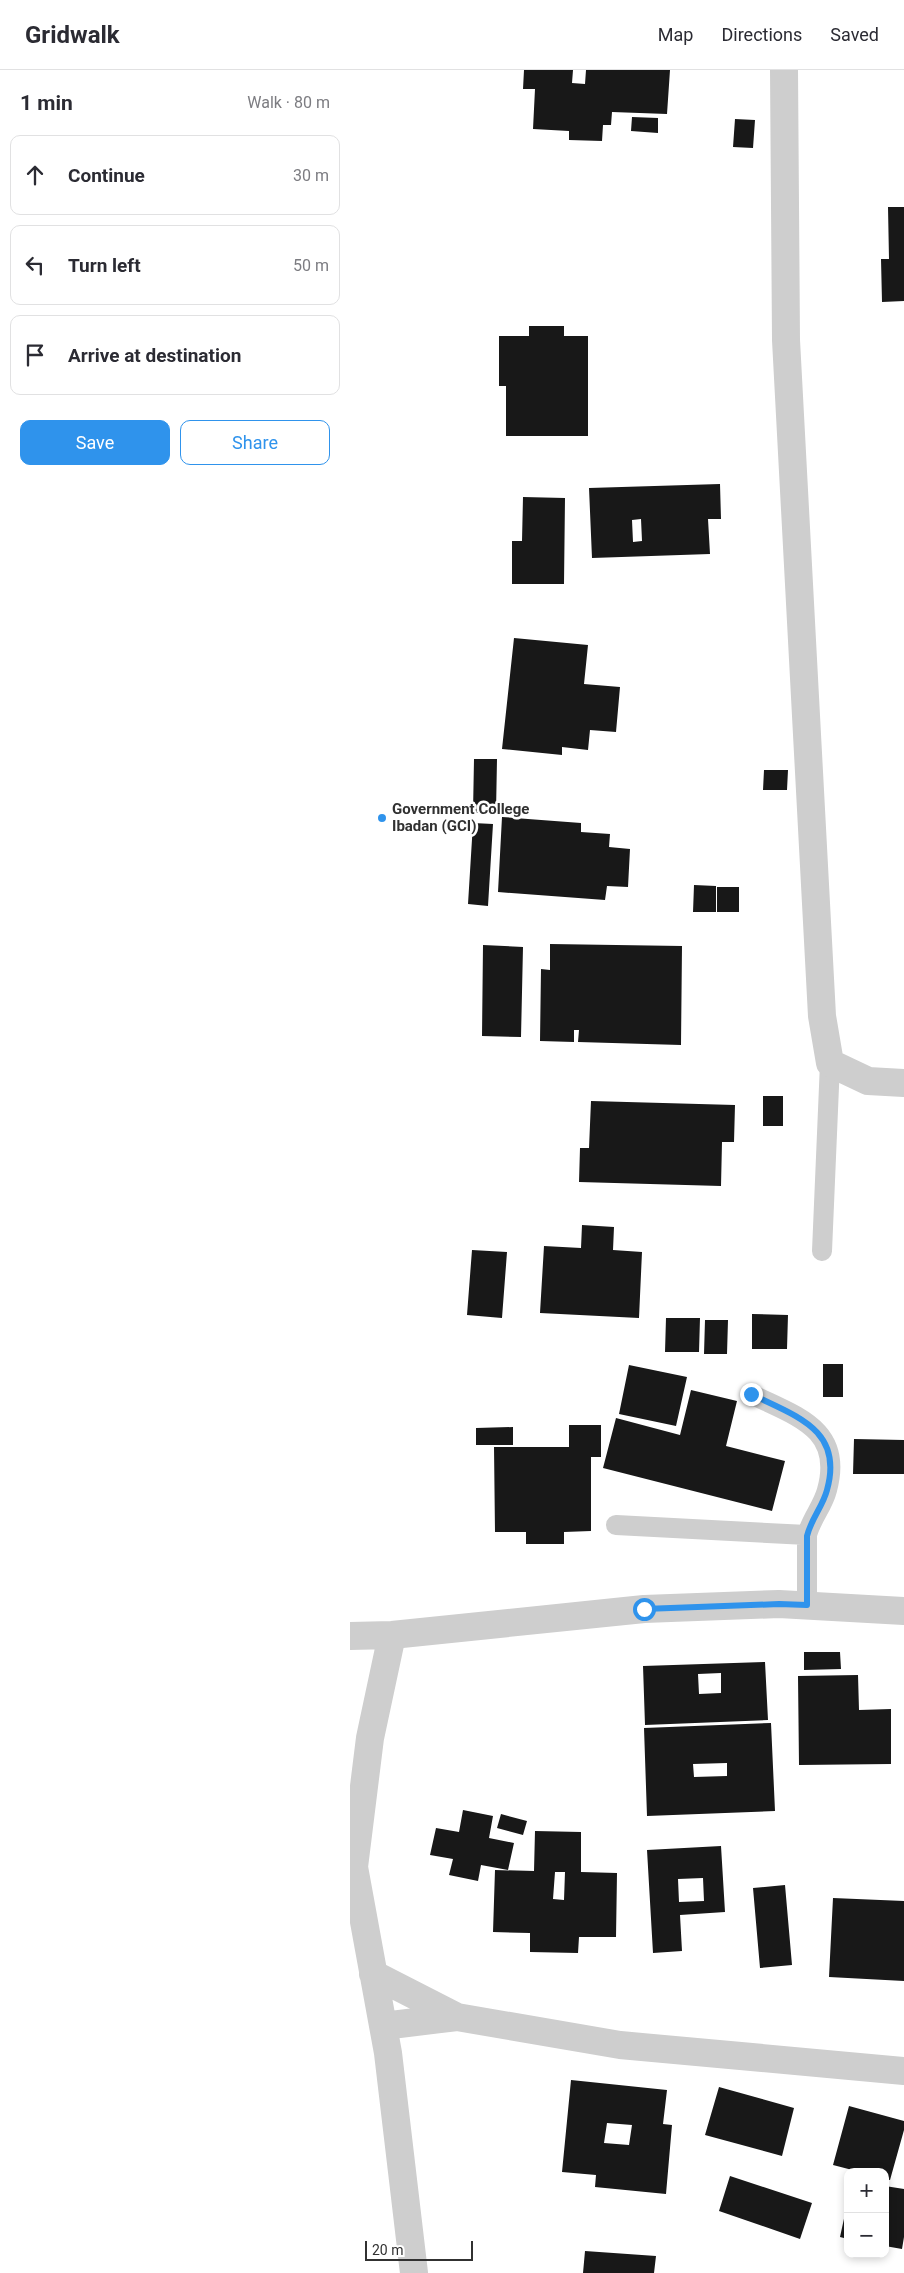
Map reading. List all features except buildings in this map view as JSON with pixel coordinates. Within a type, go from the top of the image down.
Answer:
[{"type":"street","points":[[784,70],[786,340],[822,1006],[830,1064],[868,1081],[904,1083]]},
{"type":"street","points":[[350,1636],[392,1635],[644,1609],[779,1604],[904,1610]]},
{"type":"street","points":[[392,1635],[370,1738],[354,1868],[388,2053],[414,2273]]},
{"type":"street","points":[[373,1974],[457,2018]]},
{"type":"street","points":[[383,2026],[457,2018],[620,2045],[904,2071]]},
{"type":"lane","points":[[822,1251],[830,1064]]},
{"type":"lane","points":[[751,1394],[799,1417],[819,1432],[829,1454],[831,1470],[827,1492],[810,1525],[807,1536],[807,1605]]},
{"type":"lane","points":[[616,1525],[807,1536]]},
{"type":"place","name":"Government College Ibadan (GCI)","points":[[382,818]]},
{"type":"route","points":[[644,1609],[779,1604],[807,1605],[807,1536],[810,1525],[827,1492],[831,1470],[829,1454],[819,1432],[799,1417],[751,1394]]}]
